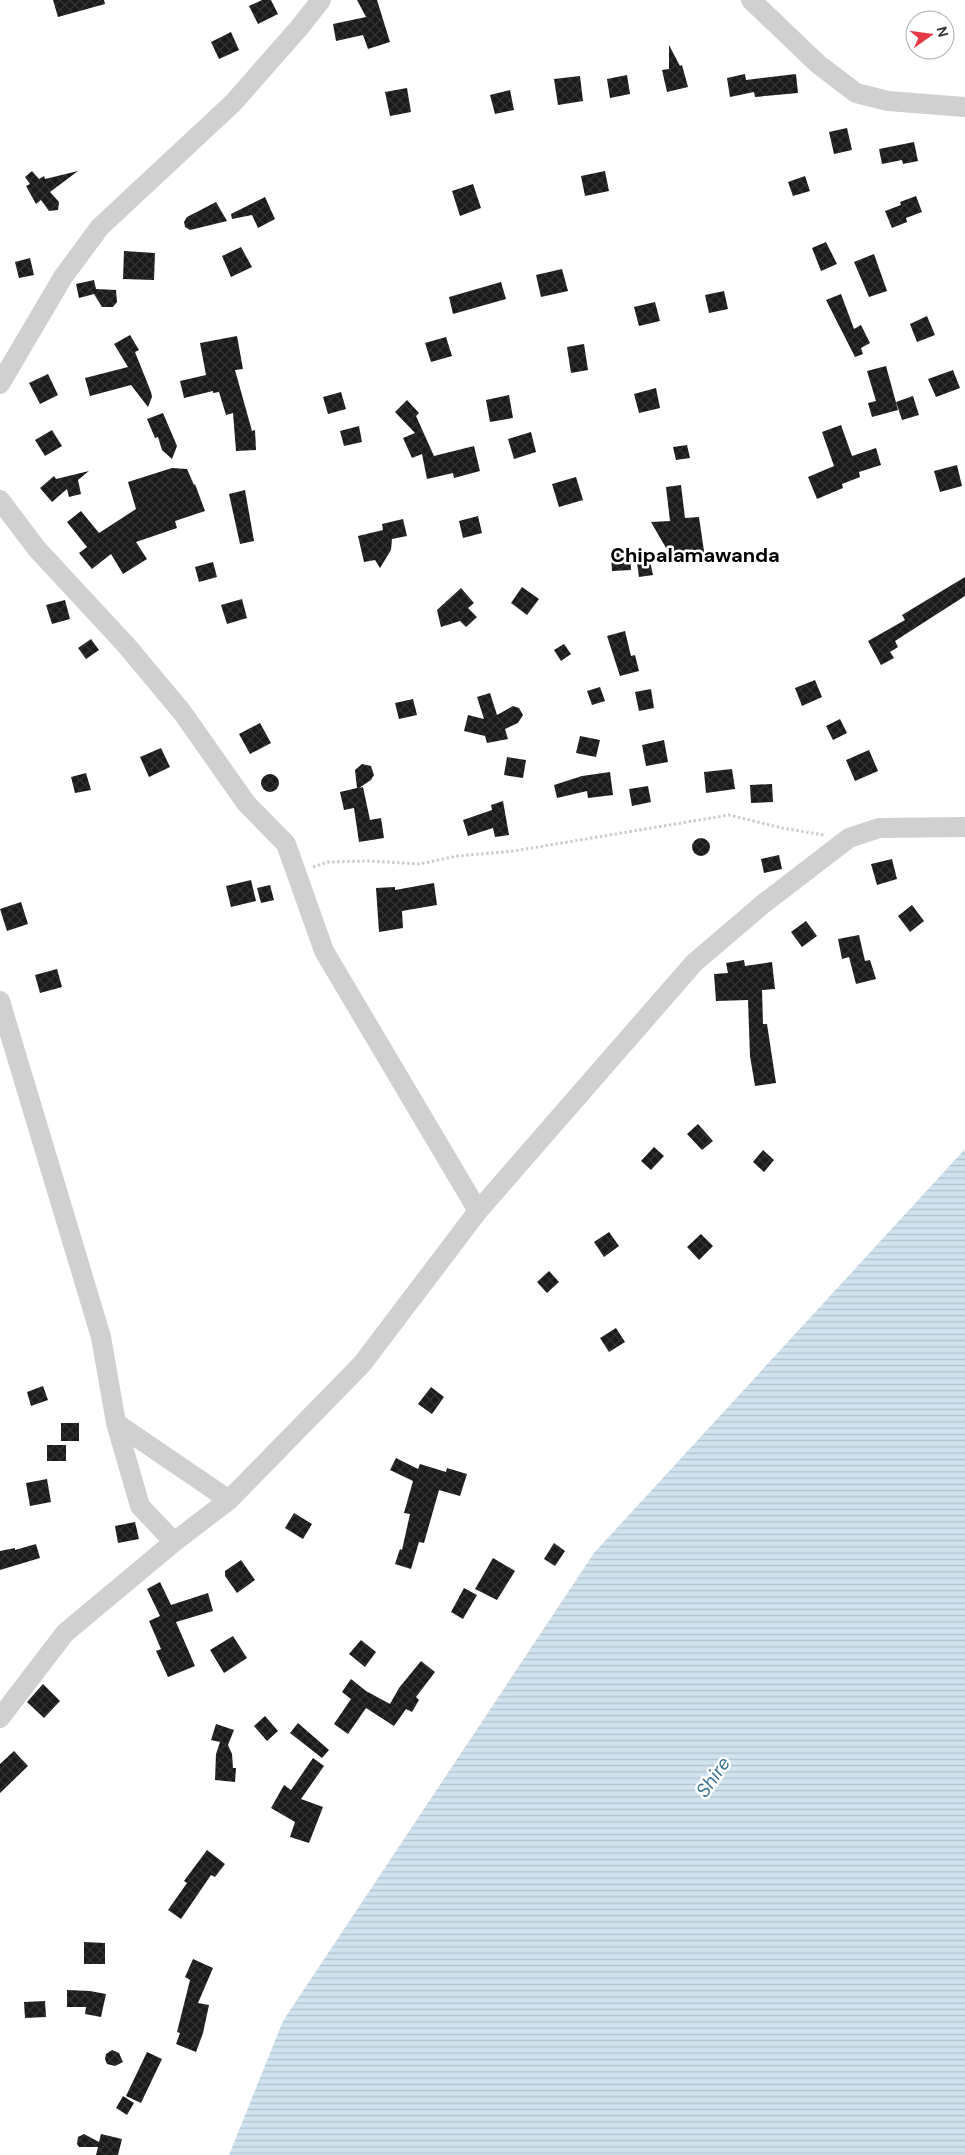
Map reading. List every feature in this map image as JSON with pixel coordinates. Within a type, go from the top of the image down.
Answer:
[{"type":"street","points":[[0,384],[63,277],[100,227],[232,103],[299,28],[321,0]]},
{"type":"street","points":[[751,0],[818,64],[856,93],[888,101],[965,107]]},
{"type":"street","points":[[0,500],[37,548],[126,645],[182,712],[246,803],[286,844],[324,951],[478,1211]]},
{"type":"street","points":[[0,1718],[65,1633],[174,1542],[228,1500],[362,1364],[478,1211],[694,963],[763,904],[847,839],[879,828],[965,827]]},
{"type":"street","points":[[0,1001],[101,1337],[116,1423],[140,1506],[174,1542]]},
{"type":"street","points":[[116,1423],[228,1500]]},
{"type":"path","points":[[295,871],[328,862],[368,861],[420,864],[457,856],[514,851],[729,815],[782,828],[847,839]]},
{"type":"water","name":"Shire","points":[[965,1149],[965,2155],[229,2155],[283,2021],[594,1553]]},
{"type":"building","points":[[53,0],[104,0],[105,4],[58,17]]},
{"type":"building","points":[[262,0],[271,0],[278,14],[258,24],[249,6]]},
{"type":"building","points":[[357,0],[377,0],[390,42],[368,49],[363,35],[336,41],[333,24],[366,17]]},
{"type":"building","points":[[231,32],[239,50],[219,59],[211,42]]},
{"type":"building","points":[[669,45],[680,66],[682,65],[688,87],[667,92],[662,70],[669,69]]},
{"type":"building","points":[[745,74],[746,80],[796,74],[798,93],[755,97],[754,92],[730,97],[727,78]]},
{"type":"building","points":[[627,75],[630,94],[610,98],[607,79]]},
{"type":"building","points":[[580,76],[583,101],[558,105],[554,79]]},
{"type":"building","points":[[407,88],[411,112],[390,116],[385,92]]},
{"type":"building","points":[[510,90],[514,110],[495,114],[490,95]]},
{"type":"building","points":[[847,128],[852,150],[834,154],[829,132]]},
{"type":"building","points":[[914,142],[918,161],[903,164],[902,160],[882,164],[879,149]]},
{"type":"building","points":[[32,171],[39,179],[44,176],[45,179],[78,171],[50,192],[59,202],[58,210],[49,211],[41,200],[36,204],[26,186],[30,184],[25,177]]},
{"type":"building","points":[[605,171],[609,191],[585,196],[581,176]]},
{"type":"building","points":[[805,176],[810,191],[793,196],[788,182]]},
{"type":"building","points":[[473,184],[481,208],[460,216],[452,191]]},
{"type":"building","points":[[916,196],[922,212],[906,218],[907,222],[892,228],[885,211],[901,205],[900,202]]},
{"type":"building","points":[[265,197],[275,219],[258,228],[252,215],[232,219],[231,214]]},
{"type":"building","points":[[216,202],[227,221],[190,230],[185,227],[184,222],[187,217]]},
{"type":"building","points":[[826,242],[837,264],[821,271],[812,248]]},
{"type":"building","points":[[241,247],[252,267],[231,277],[222,256]]},
{"type":"building","points":[[124,251],[155,253],[154,280],[123,279]]},
{"type":"building","points":[[874,254],[887,291],[869,297],[854,262]]},
{"type":"building","points":[[30,258],[34,275],[19,278],[15,262]]},
{"type":"building","points":[[562,269],[568,291],[541,297],[536,275]]},
{"type":"building","points":[[94,280],[96,289],[116,290],[117,302],[113,307],[102,307],[94,294],[79,298],[76,284]]},
{"type":"building","points":[[501,282],[506,299],[453,314],[449,297]]},
{"type":"building","points":[[724,291],[728,309],[709,313],[705,295]]},
{"type":"building","points":[[841,294],[854,329],[861,325],[870,343],[861,348],[863,354],[855,357],[826,300]]},
{"type":"building","points":[[655,302],[660,321],[639,326],[634,307]]},
{"type":"building","points":[[927,316],[935,335],[917,342],[910,324]]},
{"type":"building","points":[[130,335],[139,350],[135,352],[151,392],[152,397],[148,407],[131,385],[90,396],[85,378],[128,367],[114,344]]},
{"type":"building","points":[[237,336],[243,369],[235,370],[252,431],[255,430],[256,450],[236,451],[233,413],[226,415],[219,392],[213,393],[213,391],[184,398],[180,381],[206,375],[200,343]]},
{"type":"building","points":[[446,337],[452,356],[431,362],[425,343]]},
{"type":"building","points":[[584,344],[588,370],[571,373],[567,347]]},
{"type":"building","points":[[886,366],[898,410],[872,417],[868,403],[876,401],[867,371]]},
{"type":"building","points":[[953,370],[960,388],[936,397],[928,379]]},
{"type":"building","points":[[48,374],[58,395],[40,404],[29,383]]},
{"type":"building","points":[[656,388],[660,408],[639,413],[634,394]]},
{"type":"building","points":[[341,392],[346,409],[328,414],[323,397]]},
{"type":"building","points":[[509,395],[513,418],[490,422],[486,400]]},
{"type":"building","points":[[913,396],[919,415],[902,420],[896,402]]},
{"type":"building","points":[[407,400],[419,413],[416,416],[434,456],[474,446],[480,471],[454,478],[453,473],[427,479],[422,454],[412,458],[403,438],[415,433],[395,412]]},
{"type":"building","points":[[163,413],[177,446],[172,459],[162,450],[158,437],[155,438],[147,419]]},
{"type":"building","points":[[841,425],[852,456],[876,448],[881,465],[859,472],[860,477],[842,484],[843,488],[817,499],[808,477],[834,466],[822,432]]},
{"type":"building","points":[[359,426],[362,442],[344,446],[340,431]]},
{"type":"building","points":[[52,430],[62,446],[45,456],[35,440]]},
{"type":"building","points":[[531,432],[536,452],[514,459],[508,439]]},
{"type":"building","points":[[687,445],[690,458],[676,460],[673,447]]},
{"type":"building","points":[[957,465],[962,486],[940,492],[934,471]]},
{"type":"building","points":[[172,468],[187,469],[205,511],[175,521],[177,528],[136,542],[147,559],[123,574],[111,554],[92,569],[79,553],[87,547],[67,522],[81,511],[99,533],[136,509],[128,482]]},
{"type":"building","points":[[89,471],[78,480],[81,494],[69,497],[67,489],[52,502],[40,488],[54,476],[56,479]]},
{"type":"building","points":[[576,477],[583,500],[559,507],[552,484]]},
{"type":"building","points":[[681,485],[685,518],[699,517],[705,558],[683,561],[681,553],[670,555],[651,522],[670,521],[666,487]]},
{"type":"building","points":[[245,490],[254,541],[240,544],[229,494]]},
{"type":"building","points":[[478,516],[482,533],[463,538],[459,521]]},
{"type":"building","points":[[403,519],[407,536],[392,539],[391,550],[380,568],[375,560],[364,562],[358,536],[383,530],[382,524]]},
{"type":"building","points":[[630,552],[631,570],[612,571],[611,553]]},
{"type":"building","points":[[650,561],[653,575],[639,577],[637,563]]},
{"type":"building","points":[[213,562],[217,577],[199,582],[195,567]]},
{"type":"building","points":[[965,577],[965,596],[895,641],[898,647],[890,652],[894,658],[881,665],[868,641],[905,620],[902,615]]},
{"type":"building","points":[[522,587],[539,599],[527,615],[511,603]]},
{"type":"building","points":[[461,588],[474,603],[468,608],[477,617],[466,627],[460,621],[441,627],[437,610]]},
{"type":"building","points":[[242,599],[247,618],[227,624],[221,605]]},
{"type":"building","points":[[65,600],[70,619],[52,624],[46,605]]},
{"type":"building","points":[[625,631],[631,656],[635,655],[639,671],[620,676],[607,636]]},
{"type":"building","points":[[91,639],[99,650],[86,659],[78,648]]},
{"type":"building","points":[[564,644],[571,654],[561,661],[554,650]]},
{"type":"building","points":[[815,680],[822,697],[802,706],[795,688]]},
{"type":"building","points":[[600,687],[605,701],[592,705],[587,691]]},
{"type":"building","points":[[651,689],[654,708],[639,711],[635,692]]},
{"type":"building","points":[[490,693],[497,715],[513,706],[519,708],[523,715],[518,723],[505,729],[508,739],[487,743],[485,736],[464,731],[468,715],[484,719],[477,697]]},
{"type":"building","points":[[413,699],[417,715],[399,719],[395,703]]},
{"type":"building","points":[[840,719],[847,733],[833,740],[826,726]]},
{"type":"building","points":[[260,723],[271,743],[250,754],[239,734]]},
{"type":"building","points":[[580,736],[600,740],[596,757],[576,753]]},
{"type":"building","points":[[664,740],[668,762],[646,766],[642,745]]},
{"type":"building","points":[[161,748],[170,767],[149,777],[140,757]]},
{"type":"building","points":[[869,750],[878,771],[855,781],[846,760]]},
{"type":"building","points":[[507,757],[526,760],[523,778],[504,775]]},
{"type":"building","points":[[362,764],[371,766],[374,775],[371,780],[359,788],[363,787],[370,820],[381,818],[384,838],[359,842],[354,808],[344,810],[340,792],[357,788],[355,770]]},
{"type":"building","points":[[732,769],[735,789],[706,793],[704,772]]},
{"type":"building","points":[[610,772],[613,795],[588,798],[587,791],[557,798],[554,785],[582,776]]},
{"type":"building","points":[[86,773],[91,790],[75,793],[71,777]]},
{"type":"building","points":[[266,774],[274,774],[279,779],[277,790],[266,792],[261,787],[261,779]]},
{"type":"building","points":[[772,784],[773,802],[751,803],[750,785]]},
{"type":"building","points":[[648,786],[651,802],[632,806],[629,789]]},
{"type":"building","points":[[503,801],[509,835],[495,837],[493,828],[468,836],[463,820],[492,810],[491,805]]},
{"type":"building","points":[[701,838],[709,843],[710,847],[705,855],[701,856],[693,851],[692,847],[697,839]]},
{"type":"building","points":[[779,855],[782,869],[764,873],[761,859]]},
{"type":"building","points":[[892,859],[897,879],[877,885],[871,864]]},
{"type":"building","points":[[251,880],[256,901],[231,907],[226,886]]},
{"type":"building","points":[[434,883],[437,905],[402,911],[403,928],[379,932],[376,888],[395,887],[395,890]]},
{"type":"building","points":[[270,885],[274,900],[261,903],[257,888]]},
{"type":"building","points":[[21,902],[28,924],[7,931],[0,909]]},
{"type":"building","points":[[912,905],[924,921],[910,932],[898,916]]},
{"type":"building","points":[[806,921],[817,936],[802,947],[791,932]]},
{"type":"building","points":[[859,935],[865,961],[870,960],[876,979],[856,984],[849,957],[842,959],[838,939]]},
{"type":"building","points":[[744,960],[745,966],[772,962],[775,989],[762,990],[763,1024],[767,1024],[776,1083],[755,1086],[750,1056],[748,1000],[716,1001],[714,974],[728,973],[726,963]]},
{"type":"building","points":[[57,969],[62,987],[40,993],[35,975]]},
{"type":"building","points":[[698,1124],[713,1141],[702,1150],[687,1134]]},
{"type":"building","points":[[654,1147],[664,1156],[651,1170],[641,1161]]},
{"type":"building","points":[[763,1150],[774,1160],[764,1172],[753,1162]]},
{"type":"building","points":[[609,1232],[619,1246],[604,1257],[594,1242]]},
{"type":"building","points":[[701,1234],[713,1246],[699,1260],[687,1247]]},
{"type":"building","points":[[549,1271],[559,1282],[547,1293],[537,1282]]},
{"type":"building","points":[[616,1328],[625,1342],[609,1352],[600,1338]]},
{"type":"building","points":[[43,1386],[48,1400],[31,1406],[27,1392]]},
{"type":"building","points":[[431,1387],[444,1397],[432,1414],[418,1404]]},
{"type":"building","points":[[61,1423],[79,1423],[79,1441],[61,1441]]},
{"type":"building","points":[[47,1445],[66,1445],[66,1461],[47,1461]]},
{"type":"building","points":[[396,1458],[418,1469],[420,1464],[446,1472],[447,1468],[467,1474],[460,1496],[439,1490],[424,1543],[419,1542],[411,1569],[395,1564],[400,1549],[402,1550],[410,1514],[404,1513],[413,1481],[390,1470]]},
{"type":"building","points":[[47,1479],[51,1502],[30,1506],[26,1483]]},
{"type":"building","points":[[294,1513],[312,1524],[303,1539],[285,1528]]},
{"type":"building","points":[[135,1522],[139,1539],[118,1543],[115,1526]]},
{"type":"building","points":[[554,1543],[565,1551],[555,1566],[544,1559]]},
{"type":"building","points":[[36,1544],[40,1558],[0,1570],[0,1551],[15,1548],[15,1550]]},
{"type":"building","points":[[493,1558],[515,1571],[497,1600],[475,1589]]},
{"type":"building","points":[[241,1560],[255,1580],[237,1593],[225,1576],[225,1571]]},
{"type":"building","points":[[160,1582],[171,1605],[208,1593],[213,1611],[176,1622],[195,1666],[168,1677],[156,1651],[161,1649],[149,1621],[160,1616],[147,1589]]},
{"type":"building","points":[[464,1588],[477,1595],[463,1619],[451,1612]]},
{"type":"building","points":[[233,1636],[247,1658],[224,1673],[210,1650]]},
{"type":"building","points":[[361,1640],[376,1652],[365,1667],[349,1654]]},
{"type":"building","points":[[421,1661],[435,1672],[416,1697],[419,1700],[412,1712],[406,1709],[394,1726],[366,1708],[348,1734],[334,1724],[351,1699],[342,1692],[351,1679],[366,1691],[390,1704],[399,1688]]},
{"type":"building","points":[[43,1684],[60,1701],[44,1718],[27,1702]]},
{"type":"building","points":[[265,1716],[278,1731],[267,1741],[254,1726]]},
{"type":"building","points":[[298,1723],[329,1750],[322,1758],[290,1733]]},
{"type":"building","points":[[216,1724],[234,1730],[228,1745],[232,1754],[233,1768],[236,1768],[235,1782],[215,1780],[216,1754],[220,1742],[211,1740]]},
{"type":"building","points":[[14,1751],[28,1766],[0,1793],[0,1764]]},
{"type":"building","points":[[313,1758],[324,1766],[301,1799],[323,1807],[309,1843],[290,1837],[295,1822],[271,1808],[284,1785],[291,1790]]},
{"type":"building","points":[[207,1850],[225,1864],[215,1877],[211,1875],[181,1919],[168,1910],[187,1883],[184,1881]]},
{"type":"building","points":[[84,1942],[105,1943],[105,1964],[84,1964]]},
{"type":"building","points":[[193,1959],[213,1968],[198,2003],[209,2005],[203,2033],[196,2052],[176,2044],[180,2033],[177,2032],[190,1980],[185,1977]]},
{"type":"building","points":[[67,1990],[106,1994],[101,2017],[85,2014],[86,2007],[67,2007]]},
{"type":"building","points":[[45,2001],[46,2017],[25,2018],[24,2002]]},
{"type":"building","points":[[112,2050],[119,2053],[123,2062],[115,2066],[107,2064],[105,2059],[106,2054]]},
{"type":"building","points":[[147,2052],[162,2059],[141,2103],[126,2096]]},
{"type":"building","points":[[123,2096],[134,2103],[127,2115],[116,2108]]},
{"type":"building","points":[[84,2134],[99,2142],[101,2134],[122,2139],[118,2155],[96,2155],[98,2147],[79,2147],[77,2144],[78,2137]]},
{"type":"district","name":"Chipalamawanda","points":[[695,555]]}]
